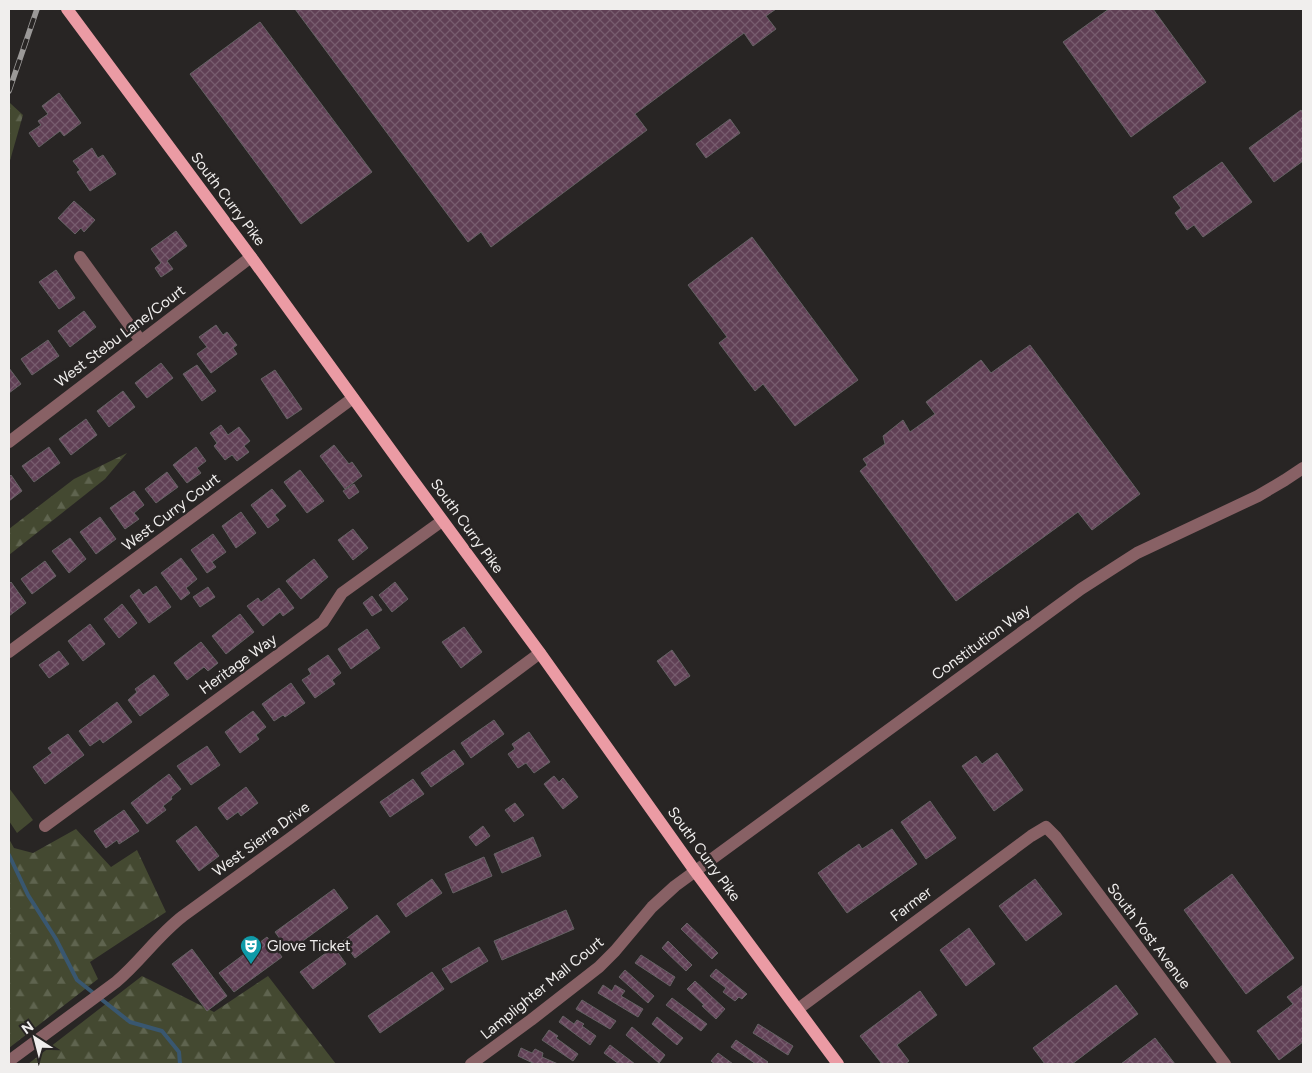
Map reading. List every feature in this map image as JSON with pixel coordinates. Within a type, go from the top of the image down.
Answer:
[{"type":"main road","name":"South Curry Pike","points":[[67,9],[251,257],[540,653],[695,871],[838,1064]]},
{"type":"street","points":[[80,257],[140,340]]},
{"type":"street","name":"West Stebu Lane/Court","points":[[9,442],[251,257]]},
{"type":"street","name":"West Curry Court","points":[[9,652],[353,398]]},
{"type":"street","name":"Constitution Way","points":[[695,871],[1106,572],[1137,553],[1258,496],[1303,468]]},
{"type":"street","name":"Heritage Way","points":[[45,826],[323,622],[342,593],[442,521]]},
{"type":"street","name":"West Sierra Drive","points":[[9,1061],[130,970],[168,927],[540,653]]},
{"type":"street","name":"Farmer","points":[[798,1009],[1031,836],[1046,828]]},
{"type":"street","name":"South Yost Avenue","points":[[1046,828],[1062,845],[1225,1064]]},
{"type":"street","name":"Lamplighter Mall Court","points":[[471,1064],[531,1020],[599,966],[615,951],[652,907],[695,871]]},
{"type":"green space","points":[[10,103],[23,115],[9,164],[9,108]]},
{"type":"green space","points":[[127,453],[105,479],[9,555],[9,529],[74,479]]},
{"type":"green space","points":[[9,788],[33,820],[17,833],[9,821]]},
{"type":"green space","points":[[76,829],[111,867],[137,850],[166,912],[90,962],[98,979],[9,1048],[9,839],[14,848],[33,853]]},
{"type":"green space","points":[[142,976],[214,1012],[268,976],[336,1064],[28,1064]]},
{"type":"building","points":[[295,9],[776,9],[766,16],[776,29],[753,46],[744,33],[635,114],[647,130],[491,247],[481,232],[468,242]]},
{"type":"building","points":[[1109,9],[1153,9],[1206,82],[1131,137],[1063,42]]},
{"type":"building","points":[[260,22],[372,172],[301,224],[190,74]]},
{"type":"building","points":[[59,93],[81,123],[64,136],[60,131],[39,147],[29,133],[41,125],[38,121],[48,114],[42,106]]},
{"type":"building","points":[[1301,110],[1303,113],[1303,161],[1274,182],[1249,148]]},
{"type":"building","points":[[730,119],[740,133],[706,158],[696,144]]},
{"type":"building","points":[[92,148],[98,158],[103,155],[116,174],[90,191],[77,172],[80,170],[73,161]]},
{"type":"building","points":[[1222,162],[1252,202],[1203,237],[1194,225],[1187,230],[1175,213],[1181,208],[1173,197]]},
{"type":"building","points":[[74,201],[95,220],[84,232],[81,228],[75,234],[58,218]]},
{"type":"building","points":[[176,231],[187,246],[167,261],[173,269],[161,277],[155,268],[161,263],[151,249]]},
{"type":"building","points":[[752,237],[858,380],[795,426],[763,384],[755,391],[719,343],[727,337],[688,285]]},
{"type":"building","points":[[56,270],[75,298],[59,309],[39,282]]},
{"type":"building","points":[[84,311],[96,327],[70,347],[58,331]]},
{"type":"building","points":[[216,325],[223,335],[227,332],[237,345],[233,348],[237,354],[211,373],[197,354],[207,347],[199,337]]},
{"type":"building","points":[[48,340],[59,356],[32,375],[21,359]]},
{"type":"building","points":[[1030,345],[1140,494],[1092,530],[1078,512],[956,601],[860,471],[867,465],[863,459],[885,444],[883,436],[903,420],[910,432],[935,414],[926,402],[981,360],[991,373]]},
{"type":"building","points":[[161,363],[173,378],[147,398],[135,383]]},
{"type":"building","points":[[197,365],[216,391],[202,401],[183,374]]},
{"type":"building","points":[[9,368],[21,384],[9,393]]},
{"type":"building","points":[[275,370],[302,409],[287,419],[261,379]]},
{"type":"building","points":[[123,391],[135,407],[109,427],[97,411]]},
{"type":"building","points":[[86,419],[97,435],[71,455],[59,439]]},
{"type":"building","points":[[221,425],[228,435],[239,427],[250,441],[244,446],[249,452],[237,461],[232,455],[225,460],[214,446],[217,443],[210,433]]},
{"type":"building","points":[[334,445],[349,464],[352,462],[362,476],[345,489],[320,456]]},
{"type":"building","points":[[49,447],[60,463],[34,482],[22,466]]},
{"type":"building","points":[[196,447],[206,461],[197,468],[201,473],[187,483],[173,465]]},
{"type":"building","points":[[300,470],[324,501],[307,513],[284,482]]},
{"type":"building","points":[[167,472],[178,487],[156,503],[145,489]]},
{"type":"building","points":[[11,475],[22,491],[9,501],[9,477]]},
{"type":"building","points":[[354,484],[359,492],[349,499],[343,491]]},
{"type":"building","points":[[272,489],[286,506],[275,515],[279,520],[268,528],[251,505]]},
{"type":"building","points":[[134,491],[144,505],[134,513],[139,519],[125,529],[110,508]]},
{"type":"building","points":[[241,512],[256,533],[236,548],[222,526]]},
{"type":"building","points":[[100,517],[116,539],[96,554],[80,532]]},
{"type":"building","points":[[353,529],[368,548],[353,560],[338,540]]},
{"type":"building","points":[[213,534],[226,552],[212,562],[216,567],[207,573],[191,550]]},
{"type":"building","points":[[70,538],[86,559],[69,573],[52,551]]},
{"type":"building","points":[[181,558],[197,579],[186,588],[190,593],[181,600],[161,573]]},
{"type":"building","points":[[314,559],[328,577],[301,599],[286,581]]},
{"type":"building","points":[[45,561],[56,576],[32,594],[21,579]]},
{"type":"building","points":[[11,582],[26,603],[9,616],[9,584]]},
{"type":"building","points":[[395,582],[408,599],[392,612],[379,595]]},
{"type":"building","points":[[156,586],[171,607],[149,623],[130,596],[139,589],[143,595]]},
{"type":"building","points":[[208,587],[215,597],[200,607],[193,597]]},
{"type":"building","points":[[279,588],[294,608],[283,616],[280,612],[263,626],[247,606],[258,598],[261,602]]},
{"type":"building","points":[[372,596],[382,610],[372,616],[363,603]]},
{"type":"building","points":[[122,604],[137,623],[119,638],[104,619]]},
{"type":"building","points":[[240,614],[254,632],[226,654],[212,636]]},
{"type":"building","points":[[90,624],[105,644],[83,661],[68,641]]},
{"type":"building","points":[[464,627],[482,652],[461,668],[442,642]]},
{"type":"building","points":[[367,629],[380,648],[351,669],[338,649]]},
{"type":"building","points":[[201,642],[218,663],[208,671],[204,667],[187,680],[174,663]]},
{"type":"building","points":[[672,650],[690,676],[675,686],[657,661]]},
{"type":"building","points":[[59,651],[69,664],[49,678],[39,665]]},
{"type":"building","points":[[328,655],[341,673],[332,680],[335,684],[315,698],[302,680],[311,674],[308,669]]},
{"type":"building","points":[[154,675],[169,695],[140,716],[128,700],[137,692],[135,689]]},
{"type":"building","points":[[291,683],[305,703],[285,717],[283,715],[274,721],[262,704]]},
{"type":"building","points":[[117,702],[132,722],[103,743],[100,739],[90,746],[79,731]]},
{"type":"building","points":[[253,711],[266,727],[256,735],[259,739],[240,753],[225,732]]},
{"type":"building","points":[[494,720],[504,734],[471,758],[461,743]]},
{"type":"building","points":[[529,732],[550,762],[534,773],[526,763],[518,768],[508,754],[515,749],[512,744]]},
{"type":"building","points":[[68,734],[84,755],[45,784],[33,767],[52,753],[48,748]]},
{"type":"building","points":[[207,746],[220,765],[191,785],[177,766]]},
{"type":"building","points":[[454,750],[464,764],[431,787],[421,773]]},
{"type":"building","points":[[997,753],[1023,790],[994,811],[962,766],[976,756],[982,764]]},
{"type":"building","points":[[169,774],[181,789],[163,806],[166,810],[147,824],[131,803]]},
{"type":"building","points":[[554,776],[559,782],[563,778],[578,797],[563,809],[544,784]]},
{"type":"building","points":[[413,779],[424,794],[390,817],[380,802]]},
{"type":"building","points":[[246,787],[258,803],[241,816],[238,812],[227,820],[218,808]]},
{"type":"building","points":[[930,801],[956,838],[926,859],[901,822]]},
{"type":"building","points":[[515,803],[524,815],[514,822],[505,810]]},
{"type":"building","points":[[124,810],[139,831],[119,844],[117,840],[106,848],[94,831]]},
{"type":"building","points":[[196,826],[219,856],[199,871],[176,841]]},
{"type":"building","points":[[483,826],[490,836],[476,846],[469,837]]},
{"type":"building","points":[[892,829],[917,864],[847,913],[818,873],[859,844],[862,849]]},
{"type":"building","points":[[533,837],[541,856],[502,873],[494,854]]},
{"type":"building","points":[[484,857],[492,876],[453,893],[445,874]]},
{"type":"building","points":[[1232,874],[1294,958],[1246,994],[1184,910]]},
{"type":"building","points":[[432,879],[442,893],[406,917],[397,904]]},
{"type":"building","points":[[1035,879],[1062,914],[1026,941],[999,906]]},
{"type":"building","points":[[334,889],[348,908],[289,951],[275,932]]},
{"type":"building","points":[[566,910],[574,929],[502,960],[494,941]]},
{"type":"building","points":[[377,915],[390,932],[355,958],[343,941]]},
{"type":"building","points":[[687,923],[718,953],[712,959],[681,929]]},
{"type":"building","points":[[969,928],[995,964],[966,986],[940,950]]},
{"type":"building","name":"Glove Ticket","points":[[267,937],[282,957],[234,992],[219,973]]},
{"type":"building","points":[[668,941],[692,965],[686,971],[662,948]]},
{"type":"building","points":[[334,947],[346,964],[313,989],[300,972]]},
{"type":"building","points":[[479,947],[488,961],[451,983],[442,969]]},
{"type":"building","points":[[192,949],[227,996],[207,1011],[172,964]]},
{"type":"building","points":[[641,955],[675,977],[670,986],[635,963]]},
{"type":"building","points":[[716,969],[747,994],[742,999],[739,997],[735,1001],[723,992],[726,988],[710,976]]},
{"type":"building","points":[[625,970],[654,996],[648,1003],[619,977]]},
{"type":"building","points":[[432,972],[444,989],[380,1033],[368,1016]]},
{"type":"building","points":[[695,981],[725,1009],[716,1019],[687,989]]},
{"type":"building","points":[[603,985],[612,991],[615,985],[625,991],[621,996],[643,1009],[638,1017],[598,993]]},
{"type":"building","points":[[1116,985],[1138,1014],[1072,1064],[1045,1064],[1033,1048]]},
{"type":"building","points":[[1303,985],[1303,1042],[1279,1060],[1257,1031],[1293,1004],[1287,997]]},
{"type":"building","points":[[920,991],[937,1015],[897,1045],[909,1061],[905,1064],[882,1064],[860,1036]]},
{"type":"building","points":[[672,998],[707,1024],[701,1031],[666,1005]]},
{"type":"building","points":[[582,1000],[616,1021],[610,1029],[576,1009]]},
{"type":"building","points":[[563,1016],[574,1024],[577,1020],[584,1024],[582,1026],[596,1036],[590,1045],[559,1022]]},
{"type":"building","points":[[657,1017],[683,1038],[677,1045],[652,1024]]},
{"type":"building","points":[[758,1024],[793,1046],[788,1055],[753,1033]]},
{"type":"building","points":[[632,1027],[665,1055],[659,1063],[626,1035]]},
{"type":"building","points":[[549,1030],[558,1036],[556,1038],[578,1054],[573,1061],[542,1040]]},
{"type":"building","points":[[1155,1038],[1175,1064],[1121,1064]]},
{"type":"building","points":[[736,1040],[768,1062],[766,1064],[756,1064],[731,1047]]},
{"type":"building","points":[[610,1045],[635,1064],[619,1064],[604,1053]]},
{"type":"building","points":[[521,1048],[532,1053],[535,1049],[543,1053],[542,1057],[558,1064],[535,1064],[518,1056]]},
{"type":"building","points":[[718,1053],[733,1064],[715,1064],[711,1061]]},
{"type":"waterway","points":[[9,855],[28,895],[56,939],[77,980],[130,1022],[162,1031],[179,1052],[180,1064]]},
{"type":"railway","points":[[9,91],[37,9]]},
{"type":"place","name":"Glove Ticket","points":[[251,965]]}]
